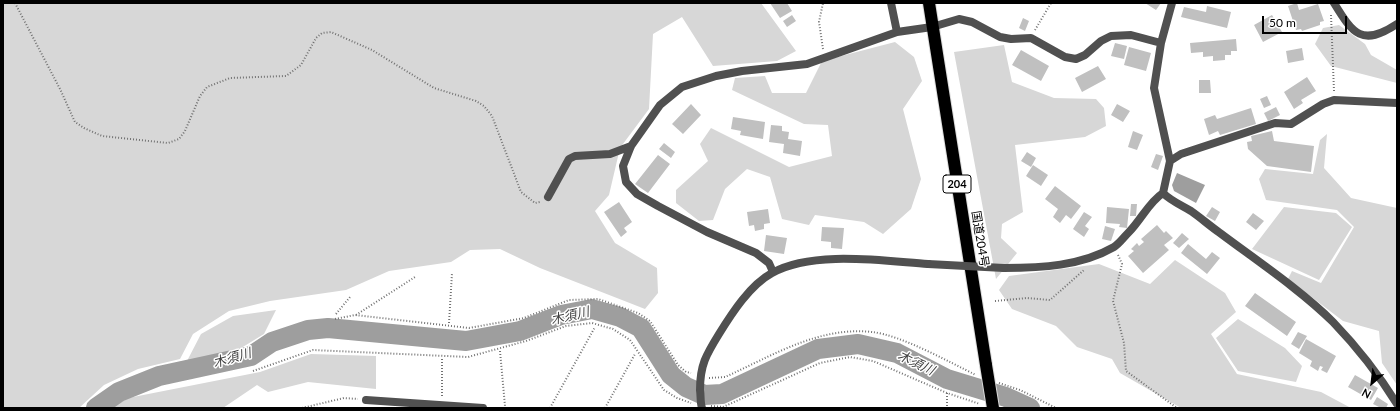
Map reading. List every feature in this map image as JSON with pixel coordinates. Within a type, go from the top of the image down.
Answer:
[{"type":"highway","name":"国道204号","points":[[929,3],[986,365],[990,407]]},
{"type":"street","points":[[891,3],[897,32]]},
{"type":"street","points":[[701,407],[700,376],[706,356],[723,327],[750,292],[773,272],[812,260],[838,259],[1004,268],[1043,268],[1089,258],[1115,247],[1136,226],[1157,197],[1163,193],[1170,160],[1154,88],[1161,44],[1172,3]]},
{"type":"street","points":[[1332,7],[1347,24],[1360,34],[1370,37],[1383,34],[1397,24]]},
{"type":"street","points":[[773,272],[769,263],[756,253],[707,232],[637,194],[626,182],[623,166],[631,146],[660,105],[682,87],[716,76],[742,71],[807,64],[897,32],[959,20],[972,22],[1000,37],[1011,39],[1031,38],[1065,57],[1076,59],[1085,55],[1101,41],[1111,36],[1130,35],[1161,44]]},
{"type":"street","points":[[1170,160],[1181,154],[1275,123],[1291,124],[1323,104],[1334,100],[1397,103]]},
{"type":"street","points":[[548,197],[569,159],[575,156],[610,154],[631,146]]},
{"type":"street","points":[[1163,193],[1171,201],[1190,211],[1312,303],[1357,349],[1385,385],[1397,404]]},
{"type":"street","points":[[366,400],[484,408]]},
{"type":"path","points":[[15,3],[76,122],[84,128],[102,136],[168,143],[179,139],[185,131],[200,96],[207,87],[230,78],[286,76],[301,65],[316,38],[322,34],[331,32],[372,50],[434,88],[476,101],[484,106],[492,116],[521,192],[535,202],[542,201],[548,197]]},
{"type":"path","points":[[823,3],[820,22],[824,58]]},
{"type":"path","points":[[1031,38],[1051,3]]},
{"type":"path","points":[[1332,7],[1334,100]]},
{"type":"path","points":[[1115,247],[1122,264],[1114,301],[1124,343],[1126,372],[1176,408]]},
{"type":"path","points":[[995,301],[1027,298],[1050,300],[1084,270],[1089,258]]},
{"type":"path","points":[[449,323],[452,274]]},
{"type":"path","points":[[355,315],[415,277]]},
{"type":"path","points":[[336,314],[350,297]]},
{"type":"path","points":[[335,318],[355,315],[469,328],[524,318],[569,300],[598,299],[638,313],[650,321],[678,366],[686,372],[714,379],[725,377],[816,336],[842,332],[873,332],[899,339],[981,377]]},
{"type":"path","points":[[253,371],[313,350],[468,357],[526,341],[566,326],[592,323],[613,329],[630,340],[664,390],[677,398],[701,407],[723,407],[820,363],[850,357],[873,361],[947,393],[990,407]]},
{"type":"path","points":[[550,408],[595,327]]},
{"type":"path","points":[[500,352],[505,406]]},
{"type":"path","points":[[605,408],[635,354]]},
{"type":"path","points":[[442,359],[442,397]]},
{"type":"path","points":[[994,382],[1020,390],[1056,408]]},
{"type":"path","points":[[947,393],[947,408]]},
{"type":"path","points":[[302,408],[344,398],[366,400]]},
{"type":"path","points":[[271,408],[283,408]]},
{"type":"shaded area","points":[[3,3],[761,3],[796,51],[777,61],[713,66],[682,17],[653,34],[649,109],[620,148],[609,195],[595,211],[615,243],[657,268],[658,293],[645,309],[540,268],[500,249],[470,250],[451,262],[389,271],[346,290],[270,301],[229,311],[193,334],[180,359],[138,369],[104,385],[79,408],[3,408]]},
{"type":"shaded area","points":[[1339,25],[1365,44],[1371,55],[1397,70],[1397,83],[1331,66],[1315,44],[1323,28]]},
{"type":"shaded area","points":[[895,42],[914,57],[922,81],[903,109],[921,179],[911,209],[883,234],[864,222],[815,215],[809,225],[782,219],[770,177],[747,169],[725,189],[713,220],[699,221],[676,203],[676,190],[708,161],[700,144],[711,128],[789,167],[832,156],[828,125],[804,124],[732,90],[735,78],[765,76],[772,93],[806,93],[822,61]]},
{"type":"shaded area","points":[[1004,45],[1012,82],[1054,98],[1096,99],[1104,108],[1106,126],[1085,137],[1015,145],[1023,212],[1002,224],[1001,238],[1017,253],[996,279],[954,52]]},
{"type":"shaded area","points":[[1327,134],[1324,168],[1351,198],[1397,208],[1397,385],[1382,363],[1379,331],[1343,321],[1288,279],[1292,271],[1321,283],[1354,227],[1337,210],[1266,200],[1259,179],[1265,169],[1313,174],[1320,140]]},
{"type":"shaded area","points":[[1177,173],[1205,185],[1196,203],[1174,191],[1172,185]]},
{"type":"shaded area","points":[[1284,207],[1336,213],[1352,227],[1319,280],[1252,249]]},
{"type":"shaded area","points":[[1175,260],[1225,293],[1236,312],[1211,334],[1237,374],[1321,392],[1351,408],[1181,408],[1120,373],[1112,359],[1077,347],[1056,326],[1012,309],[999,290],[1009,276],[1099,264],[1150,284]]},
{"type":"shaded area","points":[[276,310],[264,334],[233,353],[187,361],[201,334],[233,316]]},
{"type":"shaded area","points":[[1238,319],[1285,348],[1302,366],[1296,382],[1238,371],[1216,338]]},
{"type":"shaded area","points":[[311,354],[376,356],[376,389],[308,382],[268,392],[257,385],[223,408],[112,408],[128,398],[260,372]]},
{"type":"building","points":[[770,3],[787,3],[792,11],[780,18]]},
{"type":"building","points":[[1145,3],[1161,3],[1156,10]]},
{"type":"building","points":[[1297,3],[1299,10],[1318,4],[1324,21],[1320,22],[1320,25],[1302,31],[1301,29],[1296,30],[1288,6]]},
{"type":"building","points":[[1207,6],[1231,12],[1227,28],[1181,17],[1184,7],[1206,12]]},
{"type":"building","points":[[792,15],[796,21],[787,27],[783,21]]},
{"type":"building","points":[[1272,15],[1282,32],[1263,42],[1254,25]]},
{"type":"building","points":[[1023,18],[1029,21],[1025,31],[1019,28]]},
{"type":"building","points":[[1236,39],[1237,51],[1231,51],[1231,55],[1225,55],[1225,60],[1213,61],[1213,56],[1203,57],[1203,52],[1191,53],[1190,43]]},
{"type":"building","points":[[1115,43],[1127,46],[1124,59],[1111,56]]},
{"type":"building","points":[[1129,47],[1151,53],[1146,71],[1124,65]]},
{"type":"building","points":[[1302,48],[1304,60],[1288,63],[1286,51]]},
{"type":"building","points":[[1021,50],[1049,66],[1041,81],[1012,65]]},
{"type":"building","points":[[1098,66],[1106,79],[1082,92],[1075,78]]},
{"type":"building","points":[[1307,77],[1316,91],[1301,100],[1303,103],[1294,109],[1284,92]]},
{"type":"building","points":[[1199,80],[1210,80],[1211,93],[1199,93]]},
{"type":"building","points":[[1267,96],[1271,105],[1264,108],[1260,99]]},
{"type":"building","points":[[691,104],[701,115],[683,134],[672,124]]},
{"type":"building","points":[[1117,104],[1130,111],[1123,122],[1111,115]]},
{"type":"building","points":[[1276,107],[1280,115],[1268,121],[1264,113]]},
{"type":"building","points":[[1251,108],[1256,124],[1220,135],[1218,131],[1209,135],[1204,119],[1215,115],[1217,119]]},
{"type":"building","points":[[733,117],[765,122],[763,139],[740,135],[741,131],[731,129]]},
{"type":"building","points":[[771,125],[782,126],[782,131],[789,132],[788,139],[802,141],[800,156],[783,153],[784,144],[769,142]]},
{"type":"building","points":[[1133,131],[1143,135],[1137,150],[1128,147]]},
{"type":"building","points":[[1272,131],[1274,141],[1314,146],[1311,172],[1267,166],[1248,149],[1247,142],[1252,141],[1251,136]]},
{"type":"building","points":[[664,143],[675,152],[671,158],[659,149]]},
{"type":"building","points":[[1027,152],[1036,158],[1031,167],[1021,161]]},
{"type":"building","points":[[1156,154],[1163,156],[1158,170],[1151,167]]},
{"type":"building","points":[[658,155],[670,164],[648,193],[635,184]]},
{"type":"building","points":[[1033,165],[1048,175],[1041,186],[1026,176]]},
{"type":"building","points":[[1055,186],[1081,206],[1071,219],[1066,215],[1060,223],[1053,217],[1058,209],[1045,199]]},
{"type":"building","points":[[619,202],[632,222],[624,228],[627,232],[621,237],[604,212]]},
{"type":"building","points":[[1131,204],[1137,204],[1136,216],[1130,216]]},
{"type":"building","points":[[1107,207],[1129,209],[1127,228],[1119,227],[1120,224],[1106,223]]},
{"type":"building","points":[[1212,207],[1220,212],[1215,221],[1206,216]]},
{"type":"building","points":[[768,209],[770,223],[764,224],[764,229],[755,231],[754,225],[749,226],[747,212]]},
{"type":"building","points":[[1084,212],[1092,217],[1085,226],[1089,229],[1084,237],[1073,229]]},
{"type":"building","points":[[1253,213],[1264,221],[1256,230],[1246,222]]},
{"type":"building","points":[[1157,225],[1164,233],[1166,231],[1173,238],[1164,245],[1169,250],[1143,273],[1128,256],[1134,251],[1131,249],[1137,243],[1139,246],[1144,242],[1141,239]]},
{"type":"building","points":[[1105,226],[1115,229],[1111,241],[1102,239]]},
{"type":"building","points":[[822,227],[844,228],[842,249],[831,248],[831,242],[821,241]]},
{"type":"building","points":[[1182,233],[1189,239],[1179,248],[1173,243]]},
{"type":"building","points":[[766,235],[787,238],[784,254],[764,251]]},
{"type":"building","points":[[1188,244],[1206,259],[1212,252],[1220,258],[1207,274],[1181,253]]},
{"type":"building","points":[[1255,293],[1296,322],[1287,336],[1245,306]]},
{"type":"building","points":[[1298,332],[1307,336],[1299,349],[1291,344]]},
{"type":"building","points":[[1306,339],[1336,356],[1327,373],[1321,370],[1323,367],[1320,366],[1318,371],[1310,366],[1312,361],[1299,353]]},
{"type":"building","points":[[1355,375],[1378,388],[1371,400],[1348,387]]},
{"type":"building","points":[[1377,397],[1388,404],[1386,408],[1381,408],[1373,404]]},
{"type":"waterway","name":"木須川","points":[[96,408],[119,392],[159,376],[251,356],[272,342],[308,330],[328,328],[466,341],[520,331],[561,315],[592,309],[620,317],[641,328],[671,375],[686,387],[704,395],[722,394],[818,349],[858,344],[897,353],[947,379],[1006,397],[1030,408]]}]
